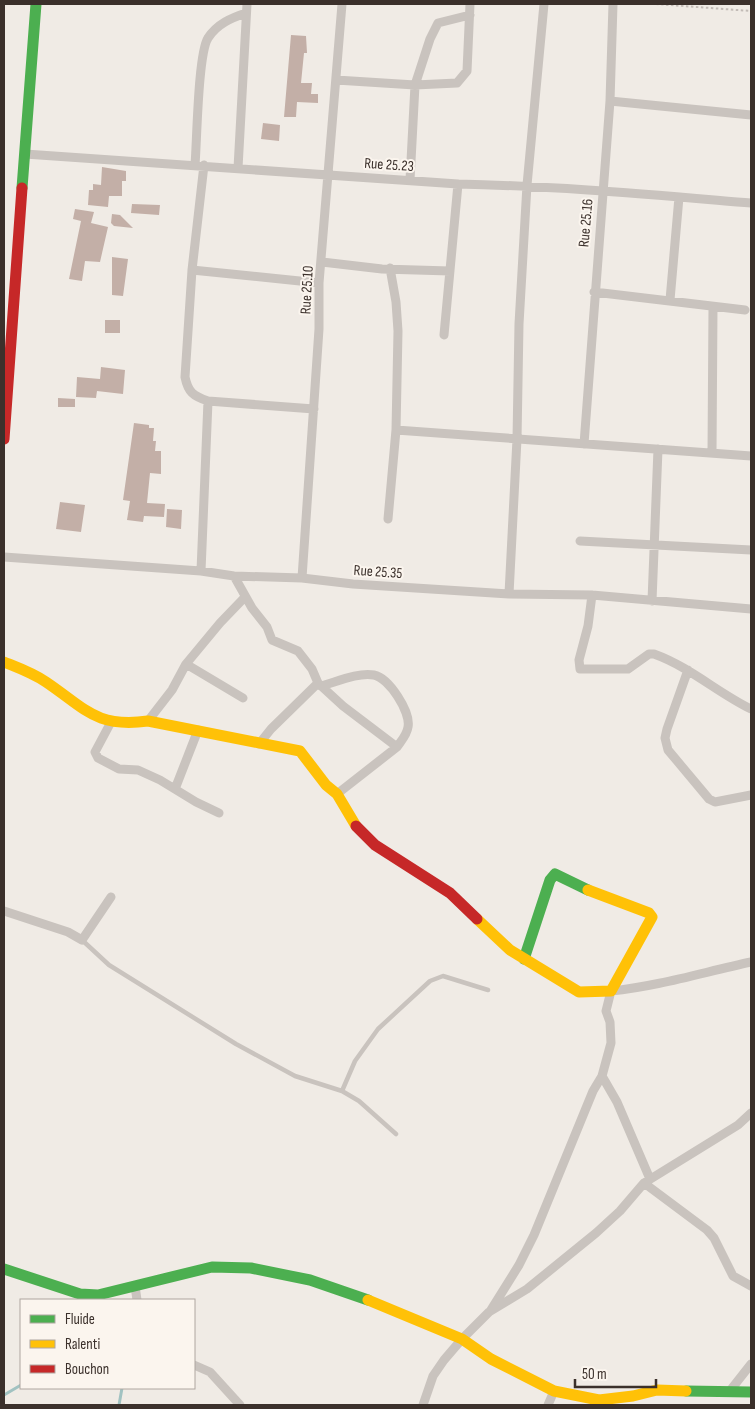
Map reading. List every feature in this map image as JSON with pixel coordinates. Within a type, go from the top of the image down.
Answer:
[{"type":"street","points":[[4,439],[36,4]]},
{"type":"street","name":"Rue 25.10","points":[[302,578],[319,329],[319,284],[342,4]]},
{"type":"street","points":[[336,80],[415,85],[456,83],[464,77],[467,71],[470,4]]},
{"type":"street","points":[[509,594],[527,185],[544,4]]},
{"type":"street","name":"Rue 25.16","points":[[584,444],[594,292],[610,101],[613,4]]},
{"type":"street","points":[[246,8],[220,25],[205,43],[200,165],[185,377],[187,387],[194,396],[208,401],[314,409]]},
{"type":"street","points":[[238,168],[246,8]]},
{"type":"street","points":[[410,180],[415,85],[435,26],[444,20],[470,15]]},
{"type":"street","points":[[610,101],[751,115]]},
{"type":"street","name":"Rue 25.23","points":[[25,154],[458,184],[527,185],[603,190],[751,202]]},
{"type":"street","points":[[444,335],[458,184]]},
{"type":"street","points":[[670,300],[679,197]]},
{"type":"street","points":[[322,262],[450,271]]},
{"type":"street","points":[[388,519],[396,430],[398,331],[396,302],[390,268]]},
{"type":"street","points":[[192,270],[319,284]]},
{"type":"street","points":[[594,292],[746,310]]},
{"type":"street","points":[[712,453],[713,307]]},
{"type":"street","points":[[201,571],[208,401]]},
{"type":"street","points":[[396,430],[751,456]]},
{"type":"street","points":[[652,600],[658,449]]},
{"type":"street","points":[[580,541],[751,550]]},
{"type":"street","name":"Rue 25.35","points":[[4,557],[201,571],[234,576],[302,578],[353,584],[509,594],[592,596],[751,609]]},
{"type":"street","points":[[234,576],[245,596],[268,627],[272,640],[298,651],[312,669],[319,685],[397,747]]},
{"type":"street","points":[[148,721],[172,690],[186,664],[245,596]]},
{"type":"street","points":[[592,596],[588,626],[579,660],[580,668],[628,669],[649,654],[654,654],[688,670],[727,697],[751,709]]},
{"type":"street","points":[[4,662],[32,674],[74,704],[111,722],[125,725],[148,721],[300,751],[326,785],[337,794],[355,825],[375,845],[450,893],[495,937],[524,959],[579,992],[611,991],[652,986],[691,974],[751,962]]},
{"type":"street","points":[[186,664],[242,698]]},
{"type":"street","points":[[688,670],[667,730],[665,738],[668,750],[709,799],[722,802],[751,795]]},
{"type":"street","points":[[259,744],[319,685],[359,676],[372,675],[383,678],[393,690],[406,714],[409,725],[406,733],[397,747],[337,794]]},
{"type":"street","points":[[111,722],[96,752],[98,758],[119,769],[138,770],[219,813]]},
{"type":"street","points":[[176,789],[198,730]]},
{"type":"street","points":[[424,1405],[433,1376],[462,1339],[489,1312],[519,1265],[534,1235],[602,1076],[611,1044],[610,1022],[606,1011],[611,991],[652,917],[649,913],[606,898],[556,874],[550,880],[524,959]]},
{"type":"street","points":[[4,911],[68,932],[82,940],[110,897]]},
{"type":"street","points":[[602,1076],[617,1102],[647,1181],[708,1230],[733,1276],[751,1286]]},
{"type":"street","points":[[489,1312],[527,1289],[596,1233],[620,1211],[647,1181],[738,1125],[751,1113]]},
{"type":"street","points":[[4,1270],[80,1294],[98,1295],[212,1267],[251,1268],[310,1280],[346,1291],[462,1339],[492,1358],[554,1390],[598,1400],[632,1401],[657,1390],[700,1389],[751,1392]]},
{"type":"street","points":[[135,1286],[137,1299]]},
{"type":"street","points":[[729,1392],[751,1364]]},
{"type":"street","points":[[195,1365],[210,1372],[240,1405]]},
{"type":"street","points":[[548,1405],[554,1390]]},
{"type":"lane","points":[[82,940],[109,965],[269,1063],[295,1076],[342,1091],[359,1101],[396,1134]]},
{"type":"lane","points":[[342,1091],[355,1061],[378,1029],[430,981],[443,976],[488,990]]},
{"type":"path","points":[[656,4],[751,10]]},
{"type":"building","points":[[291,35],[306,36],[307,53],[304,53],[301,83],[312,83],[311,94],[318,94],[318,103],[297,102],[296,117],[284,117]]},
{"type":"building","points":[[263,123],[280,125],[279,141],[261,139]]},
{"type":"building","points":[[102,167],[126,171],[126,181],[122,181],[122,196],[109,196],[108,207],[88,205],[89,190],[93,190],[93,184],[101,185]]},
{"type":"building","points":[[132,204],[160,205],[159,215],[131,213]]},
{"type":"building","points":[[75,209],[94,212],[91,223],[108,227],[100,262],[85,261],[82,281],[69,279],[81,221],[73,219]]},
{"type":"building","points":[[112,214],[120,215],[133,228],[114,226],[111,223]]},
{"type":"building","points":[[112,257],[128,259],[123,296],[112,295]]},
{"type":"building","points":[[105,320],[120,320],[120,333],[105,333]]},
{"type":"building","points":[[101,367],[125,370],[123,394],[97,391],[96,398],[76,397],[77,377],[100,379]]},
{"type":"building","points":[[58,398],[75,399],[75,407],[58,407]]},
{"type":"building","points":[[134,423],[149,425],[149,428],[154,428],[153,441],[156,441],[155,451],[161,451],[161,474],[150,473],[147,503],[165,504],[164,517],[144,516],[143,522],[127,520],[130,501],[123,500]]},
{"type":"building","points":[[60,502],[85,505],[81,532],[56,529]]},
{"type":"building","points":[[167,509],[182,510],[181,529],[166,527]]},
{"type":"waterway","points":[[4,1395],[20,1386]]},
{"type":"waterway","points":[[119,1405],[122,1389]]},
{"type":"traffic: fast","points":[[22,188],[36,4]]},
{"type":"traffic: fast","points":[[524,959],[550,880],[555,874],[588,890]]},
{"type":"traffic: fast","points":[[4,1269],[80,1294],[98,1295],[212,1267],[251,1268],[310,1280],[368,1300]]},
{"type":"traffic: fast","points":[[686,1391],[751,1392]]},
{"type":"traffic: slow","points":[[4,662],[36,676],[82,708],[103,719],[116,722],[148,721],[300,751],[326,785],[337,794],[356,826]]},
{"type":"traffic: slow","points":[[477,919],[510,950],[579,992],[611,991],[652,917],[649,913],[588,890]]},
{"type":"traffic: slow","points":[[368,1300],[462,1339],[491,1359],[554,1391],[599,1400],[633,1396],[657,1390],[686,1391]]},
{"type":"traffic: jam","points":[[4,439],[22,188]]},
{"type":"traffic: jam","points":[[356,826],[375,845],[450,893],[477,919]]}]
